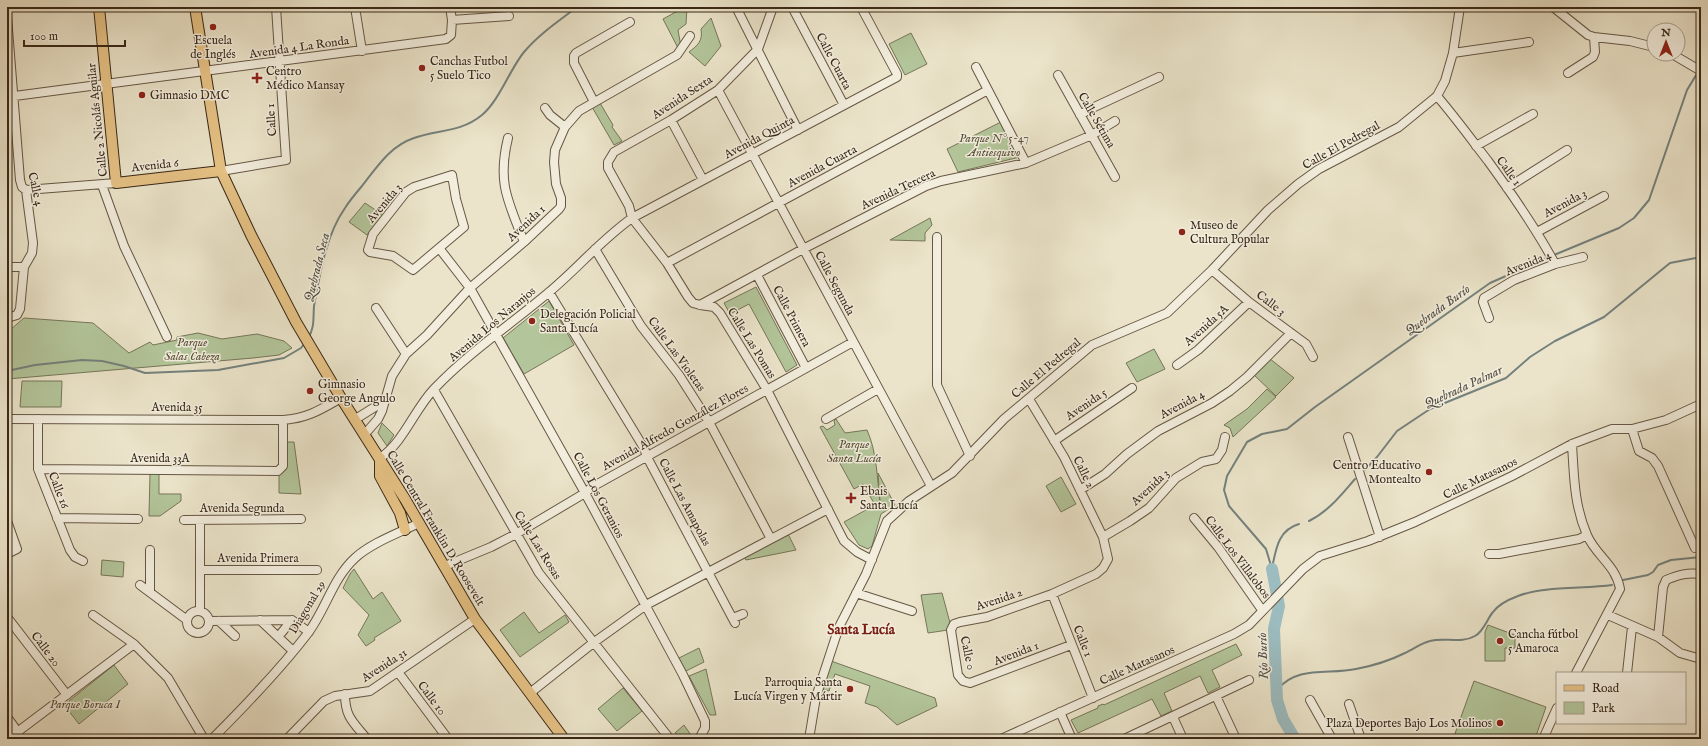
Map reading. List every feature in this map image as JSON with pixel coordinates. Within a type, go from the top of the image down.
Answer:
[{"type":"main road","name":"Calle 2 Nicolás Aguilar","points":[[99,7],[116,183]]},
{"type":"main road","name":"Calle Central Franklin D. Roosevelt","points":[[195,7],[221,171],[257,247],[296,322],[354,420],[380,458],[475,619],[564,739]]},
{"type":"main road","name":"Avenida 6","points":[[116,183],[221,171]]},
{"type":"main road","points":[[380,458],[380,476],[400,513],[405,530]]},
{"type":"street","name":"Calle 1","points":[[276,7],[286,160]]},
{"type":"street","points":[[356,7],[362,51]]},
{"type":"street","points":[[450,7],[452,20],[509,16]]},
{"type":"street","points":[[736,7],[798,130]]},
{"type":"street","name":"Avenida Sexta","points":[[614,152],[671,120],[718,90],[758,49],[773,7]]},
{"type":"street","name":"Calle Cuarta","points":[[792,7],[844,105]]},
{"type":"street","name":"Avenida Quinta","points":[[632,218],[897,77],[897,74],[861,7]]},
{"type":"street","name":"Calle El Pedregal","points":[[809,739],[815,704],[824,670],[839,627],[872,560],[887,521],[909,501],[952,473],[1004,419],[1092,345],[1167,313],[1212,270],[1268,210],[1298,184],[1319,169],[1399,127],[1437,96],[1445,81],[1453,52],[1460,7]]},
{"type":"street","points":[[1553,7],[1588,35],[1630,41],[1646,45]]},
{"type":"street","name":"Calle 4","points":[[7,17],[10,97],[20,180],[22,187],[26,190],[33,243],[32,253],[24,267],[20,309],[17,315],[7,318]]},
{"type":"street","name":"Avenida 4 La Ronda","points":[[10,97],[446,39],[451,35],[452,20]]},
{"type":"street","points":[[594,102],[574,60],[576,53],[630,22]]},
{"type":"street","name":"Avenida 1","points":[[364,435],[378,419],[386,400],[392,376],[406,354],[427,335],[470,288],[524,242],[561,206],[561,198],[556,184],[554,162],[555,150],[564,127],[579,111],[677,55],[690,36]]},
{"type":"street","points":[[1568,73],[1593,57],[1595,52],[1594,37]]},
{"type":"street","points":[[1453,52],[1529,42]]},
{"type":"street","points":[[1685,62],[1701,71]]},
{"type":"street","points":[[976,67],[1026,163]]},
{"type":"street","name":"Calle Sétima","points":[[1058,75],[1115,177]]},
{"type":"street","points":[[1080,115],[1159,77]]},
{"type":"street","name":"Calle Segunda","points":[[718,90],[931,486]]},
{"type":"street","name":"Avenida Cuarta","points":[[667,263],[988,90]]},
{"type":"street","name":"Calle 1","points":[[1437,96],[1460,122],[1507,188],[1537,232],[1554,262]]},
{"type":"street","points":[[545,108],[550,115],[564,127]]},
{"type":"street","points":[[1476,146],[1533,114]]},
{"type":"street","points":[[671,120],[703,180]]},
{"type":"street","name":"Avenida Tercera","points":[[700,305],[926,186],[941,181],[1026,163],[1092,135],[1115,121]]},
{"type":"street","points":[[508,138],[503,157],[504,187],[524,242]]},
{"type":"street","points":[[1507,188],[1566,150]]},
{"type":"street","name":"Calle Las Pomas","points":[[614,152],[610,156],[608,168],[629,206],[632,218],[667,263],[688,297],[693,302],[700,305],[714,307],[720,313],[767,390],[844,541],[857,552],[872,560]]},
{"type":"street","name":"Avenida 6","points":[[221,171],[286,160]]},
{"type":"street","name":"Avenida 3","points":[[452,175],[456,199],[464,227],[439,248],[413,270],[393,256],[370,252],[368,250],[373,234],[406,192],[414,187],[452,175]]},
{"type":"street","name":"Avenida 6","points":[[26,190],[116,183]]},
{"type":"street","points":[[102,185],[124,246],[167,337]]},
{"type":"street","name":"Avenida 3","points":[[1537,232],[1604,196]]},
{"type":"street","name":"Avenida Los Naranjos","points":[[380,458],[391,449],[434,390],[496,335],[549,292],[616,229],[632,218]]},
{"type":"street","points":[[937,237],[937,386],[970,456]]},
{"type":"street","points":[[439,248],[470,288]]},
{"type":"street","name":"Calle Las Violetas","points":[[595,249],[640,326],[679,375],[709,422],[771,539]]},
{"type":"street","name":"Avenida 4","points":[[1489,318],[1483,302],[1484,298],[1514,280],[1554,262],[1583,257]]},
{"type":"street","points":[[7,267],[24,267]]},
{"type":"street","name":"Calle 3","points":[[1212,270],[1249,302],[1306,344],[1313,357]]},
{"type":"street","name":"Calle Primera","points":[[757,275],[806,368]]},
{"type":"street","name":"Calle Los Geranios","points":[[470,288],[585,493],[646,605],[703,715],[705,728],[700,739]]},
{"type":"street","name":"Calle Las Amapolas","points":[[549,292],[644,448],[646,457],[734,620],[743,614]]},
{"type":"street","name":"Avenida 5A","points":[[1177,365],[1198,350],[1249,302]]},
{"type":"street","points":[[376,308],[406,354]]},
{"type":"street","name":"Avenida 4","points":[[1080,490],[1105,474],[1127,454],[1158,431],[1212,403],[1230,391],[1291,333]]},
{"type":"street","name":"Avenida Alfredo González Flores","points":[[445,566],[491,547],[516,534],[585,493],[592,487],[853,342]]},
{"type":"street","name":"Avenida 5","points":[[1054,441],[1132,388]]},
{"type":"street","points":[[826,419],[878,389]]},
{"type":"street","name":"Calle Las Rosas","points":[[434,390],[539,573],[593,643],[670,738]]},
{"type":"street","name":"Avenida 35","points":[[7,419],[299,419],[311,415],[341,398]]},
{"type":"street","name":"Calle 2","points":[[1029,399],[1054,441],[1103,536],[1108,559]]},
{"type":"street","points":[[354,420],[386,400]]},
{"type":"street","name":"Calle Matasanos","points":[[1001,739],[1225,640],[1249,625],[1303,569],[1320,556],[1380,537],[1415,522],[1512,476],[1572,444],[1612,429],[1632,429],[1666,420],[1701,404]]},
{"type":"street","name":"Calle 16","points":[[38,419],[38,469],[70,550],[76,557],[83,561]]},
{"type":"street","name":"Avenida 33A","points":[[38,469],[278,471],[283,466],[283,420]]},
{"type":"street","points":[[1632,429],[1639,451],[1652,458],[1658,466],[1695,548]]},
{"type":"street","name":"Avenida 3","points":[[1103,536],[1130,521],[1148,508],[1176,478],[1202,462],[1216,459],[1222,450],[1225,437]]},
{"type":"street","points":[[1348,437],[1380,537]]},
{"type":"street","points":[[1572,444],[1575,498],[1587,535],[1594,547],[1611,567],[1618,579],[1620,590],[1577,672]]},
{"type":"street","points":[[530,693],[593,643],[646,605],[828,509]]},
{"type":"street","points":[[57,518],[138,519]]},
{"type":"street","name":"Calle Los Villalobos","points":[[1194,518],[1218,547],[1262,610]]},
{"type":"street","name":"Avenida Segunda","points":[[184,520],[301,520]]},
{"type":"street","points":[[200,520],[200,611]]},
{"type":"street","points":[[7,521],[17,549],[7,554]]},
{"type":"street","name":"Diagonal 29","points":[[212,739],[238,713],[309,632],[323,610],[341,574],[350,564],[364,551],[419,523]]},
{"type":"street","points":[[1489,554],[1499,554],[1579,539],[1587,535]]},
{"type":"street","points":[[150,550],[150,592]]},
{"type":"street","name":"Avenida 2","points":[[954,624],[988,617],[1052,594],[1096,574],[1103,568],[1108,559]]},
{"type":"street","name":"Avenida Primera","points":[[200,570],[317,570]]},
{"type":"street","points":[[1658,637],[1663,587],[1666,580],[1678,575],[1691,573],[1701,574]]},
{"type":"street","points":[[140,585],[187,620],[188,627],[194,632],[204,630],[209,621],[206,614],[200,611],[193,612],[187,620]]},
{"type":"street","points":[[856,593],[912,611]]},
{"type":"street","name":"Calle 1","points":[[1052,594],[1093,698]]},
{"type":"street","points":[[93,615],[134,644],[168,678],[204,739]]},
{"type":"street","points":[[1608,615],[1632,627],[1658,637],[1680,653],[1701,659]]},
{"type":"street","name":"Calle 20","points":[[8,619],[67,695]]},
{"type":"street","name":"Avenida 31","points":[[287,739],[324,701],[335,696],[370,691],[475,619]]},
{"type":"street","points":[[260,620],[293,651]]},
{"type":"street","points":[[209,621],[292,620],[309,632]]},
{"type":"street","points":[[278,637],[292,620]]},
{"type":"street","points":[[219,621],[235,636]]},
{"type":"street","name":"Calle 0","points":[[954,624],[951,630],[958,675],[963,681],[970,684]]},
{"type":"street","points":[[1627,672],[1632,627]]},
{"type":"street","points":[[7,717],[15,734],[134,644]]},
{"type":"street","name":"Avenida 1","points":[[970,684],[1072,645]]},
{"type":"street","name":"Calle 10","points":[[398,672],[448,739]]},
{"type":"street","points":[[1127,738],[1249,680]]},
{"type":"street","points":[[345,694],[348,716],[367,739]]},
{"type":"street","points":[[1216,696],[1236,739]]},
{"type":"street","points":[[1310,700],[1332,739]]},
{"type":"street","points":[[1349,704],[1361,739]]},
{"type":"street","points":[[1543,739],[1556,710]]},
{"type":"street","points":[[1060,712],[1072,739]]},
{"type":"street","points":[[1173,717],[1183,739]]},
{"type":"green space","points":[[687,7],[686,24],[678,30],[681,47],[678,48],[663,19]]},
{"type":"green space","points":[[711,18],[721,46],[705,66],[689,52],[699,42],[701,37],[701,29]]},
{"type":"green space","points":[[911,33],[927,64],[905,75],[889,44]]},
{"type":"green space","points":[[600,103],[613,125],[612,127],[622,141],[614,145],[592,107]]},
{"type":"green space","name":"Parque N° 5-47 Antiesquivo","points":[[1003,121],[1020,157],[958,172],[947,149]]},
{"type":"green space","points":[[365,203],[383,215],[367,235],[349,222]]},
{"type":"green space","points":[[930,218],[932,225],[925,233],[925,241],[890,240]]},
{"type":"green space","points":[[756,287],[797,365],[786,372],[749,304],[730,314],[724,303]]},
{"type":"green space","points":[[549,301],[574,345],[524,374],[503,338]]},
{"type":"green space","name":"Parque Salas Cabeza","points":[[24,318],[93,323],[129,353],[150,342],[153,345],[177,340],[177,337],[198,333],[222,339],[257,334],[284,341],[292,348],[279,355],[253,358],[7,379],[7,330],[10,330]]},
{"type":"green space","points":[[1154,349],[1165,369],[1137,382],[1126,363]]},
{"type":"green space","points":[[1269,358],[1294,378],[1276,396],[1253,374]]},
{"type":"green space","points":[[22,381],[62,381],[61,407],[20,407]]},
{"type":"green space","points":[[1267,389],[1276,397],[1233,437],[1230,428],[1224,425],[1247,409]]},
{"type":"green space","name":"Parque Santa Lucía","points":[[836,419],[845,433],[867,430],[875,456],[880,502],[878,473],[895,505],[881,514],[872,546],[868,549],[859,545],[844,522],[875,505],[863,484],[854,489],[820,427],[823,426],[827,430],[835,425],[834,421]]},
{"type":"green space","points":[[382,423],[394,435],[387,446],[378,433]]},
{"type":"green space","points":[[284,442],[294,442],[301,494],[279,493],[279,474],[284,471]]},
{"type":"green space","points":[[150,473],[159,473],[159,494],[181,494],[181,501],[160,516],[149,516]]},
{"type":"green space","points":[[1061,477],[1076,504],[1061,512],[1046,486]]},
{"type":"green space","points":[[788,534],[796,550],[746,560],[744,557]]},
{"type":"green space","points":[[102,560],[124,562],[123,577],[101,575]]},
{"type":"green space","points":[[354,569],[373,599],[382,592],[401,621],[374,638],[375,640],[366,646],[358,635],[369,615],[343,588]]},
{"type":"green space","points":[[942,593],[950,623],[948,630],[928,633],[921,595]]},
{"type":"green space","points":[[524,612],[539,633],[565,615],[569,622],[520,657],[500,630]]},
{"type":"green space","name":"Cancha fútbol 5 Amaroca","points":[[1488,625],[1515,635],[1515,648],[1505,648],[1505,661],[1485,661],[1485,632]]},
{"type":"green space","points":[[1236,644],[1242,655],[1212,670],[1220,687],[1208,693],[1200,676],[1164,693],[1172,711],[1161,716],[1152,699],[1078,733],[1071,720],[1098,708],[1098,706],[1104,705]]},
{"type":"green space","points":[[699,648],[704,662],[686,671],[679,658]]},
{"type":"green space","points":[[831,661],[935,698],[937,706],[897,725],[877,707],[865,703],[870,686],[835,674],[829,691],[821,689]]},
{"type":"green space","name":"Parque Boruca I","points":[[114,665],[128,684],[79,724],[64,705]]},
{"type":"green space","points":[[706,669],[716,715],[710,715],[689,676]]},
{"type":"green space","name":"Plaza Deportes Bajo Los Molinos","points":[[1474,681],[1546,707],[1535,739],[1453,739]]},
{"type":"green space","points":[[623,688],[642,711],[617,731],[598,709]]},
{"type":"green space","points":[[684,725],[693,738],[680,739],[675,733]]},
{"type":"waterway","name":"Quebrada Seca","points":[[308,338],[313,326],[314,306],[321,268],[328,242],[338,219],[349,202],[379,165],[391,152],[405,142],[423,135],[457,128],[474,121],[482,115],[494,102],[519,59],[530,45],[577,7]]},
{"type":"waterway","name":"Quebrada Burío","points":[[1554,255],[1619,228],[1634,218],[1649,200],[1687,90],[1698,72]]},
{"type":"waterway","name":"Quebrada Burío","points":[[1272,569],[1266,549],[1229,506],[1224,490],[1227,476],[1247,442],[1262,434],[1287,429],[1315,407],[1490,283],[1549,257]]},
{"type":"waterway","name":"Quebrada Palmar","points":[[1365,470],[1397,431],[1430,409],[1506,378],[1530,357],[1555,341],[1604,317],[1670,263],[1701,257]]},
{"type":"waterway","name":"Quebrada Seca","points":[[7,371],[35,365],[82,360],[102,361],[145,373],[218,370],[284,358],[301,348],[305,343]]},
{"type":"waterway","name":"Quebrada Palmar","points":[[1309,521],[1329,508],[1355,479]]},
{"type":"waterway","name":"Quebrada Palmar","points":[[1272,568],[1277,547],[1282,536],[1286,531],[1299,524]]},
{"type":"waterway","points":[[1623,580],[1648,575],[1653,572],[1658,565],[1671,560],[1701,557]]},
{"type":"waterway","name":"Río Burío","points":[[1272,569],[1279,606],[1274,629],[1277,700],[1283,719],[1295,739]]},
{"type":"waterway","points":[[1277,690],[1285,682],[1304,674],[1314,672],[1346,671],[1362,668],[1394,658],[1430,641],[1464,640],[1470,638],[1481,631],[1495,609],[1504,602],[1518,596],[1552,589],[1612,585]]},
{"type":"place","name":"Escuela de Inglés","points":[[213,27]]},
{"type":"place","name":"Canchas Futbol 5 Suelo Tico","points":[[422,68]]},
{"type":"place","name":"Centro Médico Mansay","points":[[257,78]]},
{"type":"place","name":"Gimnasio DMC","points":[[142,95]]},
{"type":"place","name":"Museo de Cultura Popular","points":[[1182,232]]},
{"type":"place","name":"Delegación Policial Santa Lucía","points":[[532,321]]},
{"type":"place","name":"Gimnasio George Angulo","points":[[310,391]]},
{"type":"place","name":"Centro Educativo Montealto","points":[[1429,472]]},
{"type":"place","name":"Ebais Santa Lucía","points":[[851,498]]},
{"type":"place","name":"Cancha fútbol 5 Amaroca","points":[[1500,641]]},
{"type":"place","name":"Parroquia Santa Lucía Virgen y Mártir","points":[[850,689]]},
{"type":"place","name":"Plaza Deportes Bajo Los Molinos","points":[[1500,723]]},
{"type":"district","name":"Santa Lucía","points":[[861,629]]}]
